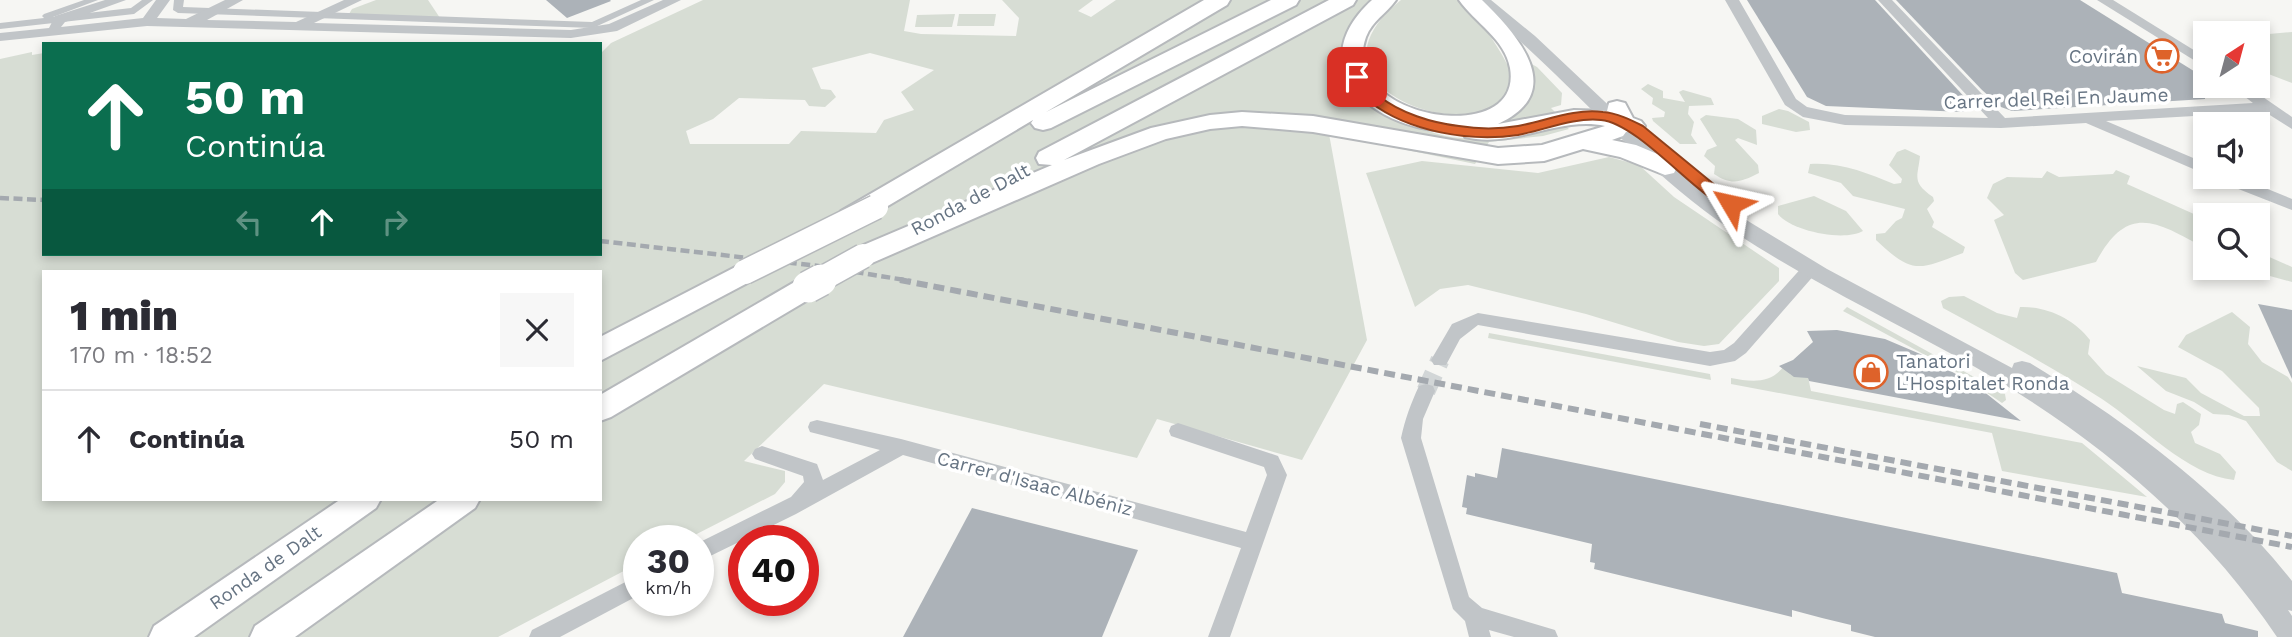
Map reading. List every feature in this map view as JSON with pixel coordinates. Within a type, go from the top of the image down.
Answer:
[{"type":"highway","points":[[873,206],[1219,0]]},
{"type":"highway","name":"Ronda de Dalt","points":[[602,349],[708,290],[873,206],[1288,0]]},
{"type":"highway","name":"Ronda de Dalt","points":[[943,217],[1345,0]]},
{"type":"highway","points":[[602,408],[863,256],[943,217],[1160,132],[1210,122],[1253,119],[1313,124],[1498,156],[1544,153],[1586,142],[1614,131],[1621,120],[1578,116],[1515,131],[1478,133],[1445,128],[1404,116],[1365,91],[1353,64],[1355,37],[1371,11],[1385,0]]},
{"type":"highway","points":[[1404,116],[1448,124],[1473,122],[1500,114],[1519,98],[1523,86],[1521,65],[1502,34],[1469,0]]},
{"type":"highway","points":[[1586,142],[1627,150],[1665,167]]},
{"type":"highway","name":"Ronda de Dalt","points":[[166,637],[362,501]]},
{"type":"highway","points":[[267,637],[461,501]]},
{"type":"street","points":[[24,24],[93,0]]},
{"type":"street","points":[[56,24],[119,0]]},
{"type":"street","points":[[0,37],[134,10],[148,0]]},
{"type":"street","points":[[146,22],[163,0]]},
{"type":"street","points":[[179,0],[178,10],[593,25],[649,0]]},
{"type":"street","points":[[191,22],[236,0]]},
{"type":"street","points":[[295,26],[355,0]]},
{"type":"street","points":[[0,26],[191,22],[588,33],[612,28],[674,0]]},
{"type":"street","points":[[1481,0],[1621,120],[1748,217],[2015,364],[2118,430],[2194,491],[2231,525],[2292,600]]},
{"type":"street","points":[[1498,0],[1621,120],[1665,167],[1704,202],[1810,269],[1981,361],[2114,447],[2175,495],[2223,545],[2267,597],[2292,637]]},
{"type":"street","name":"Carrer del Rei En Jaume","points":[[1732,0],[1790,102],[1804,112],[1844,120],[2001,123],[2268,107]]},
{"type":"street","points":[[1885,0],[2001,123]]},
{"type":"street","points":[[2104,0],[2193,56]]},
{"type":"street","points":[[2255,98],[2292,124]]},
{"type":"street","points":[[2087,119],[2193,164]]},
{"type":"street","points":[[2253,189],[2292,205]]},
{"type":"street","points":[[1440,360],[1454,330],[1464,323],[1478,319],[1697,357],[1721,358],[1740,348],[1810,269]]},
{"type":"street","points":[[1426,391],[1414,419],[1411,438],[1460,603],[1477,626],[1547,637]]},
{"type":"street","name":"Carrer d'Isaac Albéniz","points":[[817,427],[901,447],[1251,542]]},
{"type":"street","points":[[1178,431],[1271,462],[1277,475],[1219,637]]},
{"type":"street","points":[[714,545],[901,447]]},
{"type":"street","points":[[762,454],[799,464],[810,470],[814,477],[813,485],[789,508]]},
{"type":"street","points":[[540,637],[623,593]]},
{"type":"shaded area","points":[[376,0],[428,0],[440,18],[349,14],[352,9]]},
{"type":"shaded area","points":[[703,0],[910,0],[904,31],[921,34],[1016,36],[1019,18],[1002,0],[1093,0],[1078,11],[1091,17],[1116,0],[1375,0],[1351,27],[1347,42],[1347,63],[1415,125],[1450,137],[1469,139],[1508,137],[1564,125],[1569,129],[1543,136],[1489,142],[1475,164],[1329,134],[1367,340],[1302,460],[1157,419],[1137,458],[824,384],[744,461],[785,471],[785,482],[775,494],[714,525],[623,525],[623,571],[498,637],[0,637],[0,59],[32,52],[32,55],[42,53],[42,256],[602,256],[602,52],[611,43]],"holes":[[[870,53],[934,70],[901,92],[914,110],[884,120],[876,133],[801,131],[789,144],[690,144],[686,131],[713,119],[739,98],[805,100],[809,106],[825,107],[836,97],[831,90],[821,89],[812,68]]]},
{"type":"shaded area","points":[[1401,0],[1458,0],[1485,30],[1507,64],[1512,64],[1505,96],[1487,110],[1460,115],[1429,111],[1400,100],[1378,82],[1367,59],[1373,31]]},
{"type":"shaded area","points":[[955,14],[952,27],[915,27],[917,15]]},
{"type":"shaded area","points":[[959,14],[996,14],[994,26],[957,26]]},
{"type":"shaded area","points":[[2292,32],[2292,83],[2270,75],[2270,34]]},
{"type":"shaded area","points":[[1528,62],[1537,67],[1562,93],[1561,105],[1551,108],[1555,112],[1515,123],[1491,125],[1512,115],[1526,103],[1532,86]]},
{"type":"shaded area","points":[[1648,84],[1663,91],[1663,98],[1685,102],[1679,92],[1683,90],[1711,98],[1714,105],[1689,106],[1688,114],[1694,122],[1691,135],[1697,144],[1680,144],[1653,121],[1652,118],[1664,117],[1665,112],[1652,104],[1653,98],[1641,89]]},
{"type":"shaded area","points":[[1779,109],[1809,122],[1810,130],[1796,132],[1762,124],[1762,116]]},
{"type":"shaded area","points":[[1706,115],[1738,119],[1756,130],[1757,145],[1738,138],[1735,140],[1758,165],[1759,173],[1736,181],[1714,174],[1715,166],[1704,156],[1707,150],[1717,146],[1700,119]]},
{"type":"shaded area","points":[[1905,149],[1920,156],[1917,174],[1919,183],[1934,201],[1927,209],[1934,222],[1932,227],[1965,247],[1963,253],[1925,266],[1908,264],[1876,240],[1876,234],[1885,233],[1902,218],[1905,209],[1853,196],[1841,183],[1808,173],[1810,164],[1832,165],[1864,172],[1894,184],[1901,183],[1902,179],[1889,165],[1897,152]]},
{"type":"shaded area","points":[[1609,157],[1639,165],[1674,197],[1779,268],[1779,281],[1719,344],[1704,346],[1678,342],[1586,314],[1468,285],[1440,289],[1415,307],[1366,173],[1422,161],[1538,173]]},
{"type":"shaded area","points":[[2116,170],[2130,176],[2127,184],[2193,214],[2193,242],[2158,225],[2132,224],[2108,243],[2096,262],[2023,280],[2015,273],[1994,220],[2004,215],[1987,198],[1993,184],[2007,177],[2042,178],[2047,171],[2059,177],[2113,174]]},
{"type":"shaded area","points":[[1814,196],[1846,211],[1863,231],[1844,235],[1818,233],[1794,225],[1778,214],[1778,206]]},
{"type":"shaded area","points":[[2270,257],[2292,267],[2292,282],[2270,276]]},
{"type":"shaded area","points":[[1964,296],[1997,313],[2017,318],[2020,307],[2030,307],[2050,311],[2068,320],[2090,340],[2088,354],[2106,374],[2164,410],[2175,414],[2177,404],[2183,402],[2201,414],[2199,425],[2191,432],[2195,443],[2220,454],[2236,472],[2234,480],[2216,476],[2182,459],[2102,399],[1943,308],[1941,301],[1949,297]]},
{"type":"shaded area","points":[[1847,307],[2005,394],[2006,400],[2002,403],[1955,371],[1843,311]]},
{"type":"shaded area","points":[[2232,312],[2250,327],[2248,344],[2262,362],[2288,377],[2292,383],[2292,471],[2277,462],[2246,421],[2229,415],[2213,414],[2194,402],[2166,391],[2137,366],[2186,378],[2201,393],[2244,416],[2260,416],[2259,408],[2222,371],[2178,347],[2186,335]]},
{"type":"shaded area","points":[[1489,333],[1710,374],[1711,380],[1488,338]]},
{"type":"shaded area","points":[[1784,366],[1791,375],[1808,377],[1811,391],[2082,443],[2147,497],[2002,471],[1992,433],[1731,384],[1731,378],[1754,381],[1767,379]]},
{"type":"building","points":[[546,0],[610,0],[611,1],[567,18]]},
{"type":"building","points":[[1747,0],[1875,0],[1970,103],[1963,112],[1826,106],[1807,97]]},
{"type":"building","points":[[1896,0],[2080,0],[2193,71],[2193,98],[2205,99],[2012,111],[2001,107]]},
{"type":"building","points":[[2258,304],[2292,310],[2292,379]]},
{"type":"building","name":"Tanatori L'Hospitalet Ronda","points":[[1837,330],[1885,339],[1925,356],[1978,387],[2021,421],[1809,381],[1808,378],[1794,377],[1779,366],[1793,360],[1813,342],[1807,331]]},
{"type":"building","points":[[1502,448],[2117,573],[2122,593],[2222,614],[2225,623],[2258,631],[2258,637],[1875,637],[1851,631],[1851,625],[1792,610],[1792,617],[1594,569],[1595,563],[1590,562],[1592,544],[1466,514],[1467,508],[1462,507],[1467,475],[1475,477],[1475,473],[1497,478]]},
{"type":"building","points":[[972,508],[1138,550],[1102,637],[903,637]]},
{"type":"tunnel","points":[[1426,391],[1440,360]]},
{"type":"railway","points":[[0,198],[42,200]]},
{"type":"railway","points":[[602,241],[818,266],[911,281]]},
{"type":"railway","points":[[900,280],[2292,547]]},
{"type":"railway","points":[[1700,424],[2292,536]]},
{"type":"place","name":"Covirán","points":[[2162,56]]},
{"type":"place","name":"Tanatori L'Hospitalet Ronda","points":[[1871,372]]},
{"type":"route","points":[[1357,77],[1365,91],[1392,110],[1430,125],[1461,131],[1515,131],[1588,115],[1622,121],[1639,129],[1695,179],[1731,204]]}]
